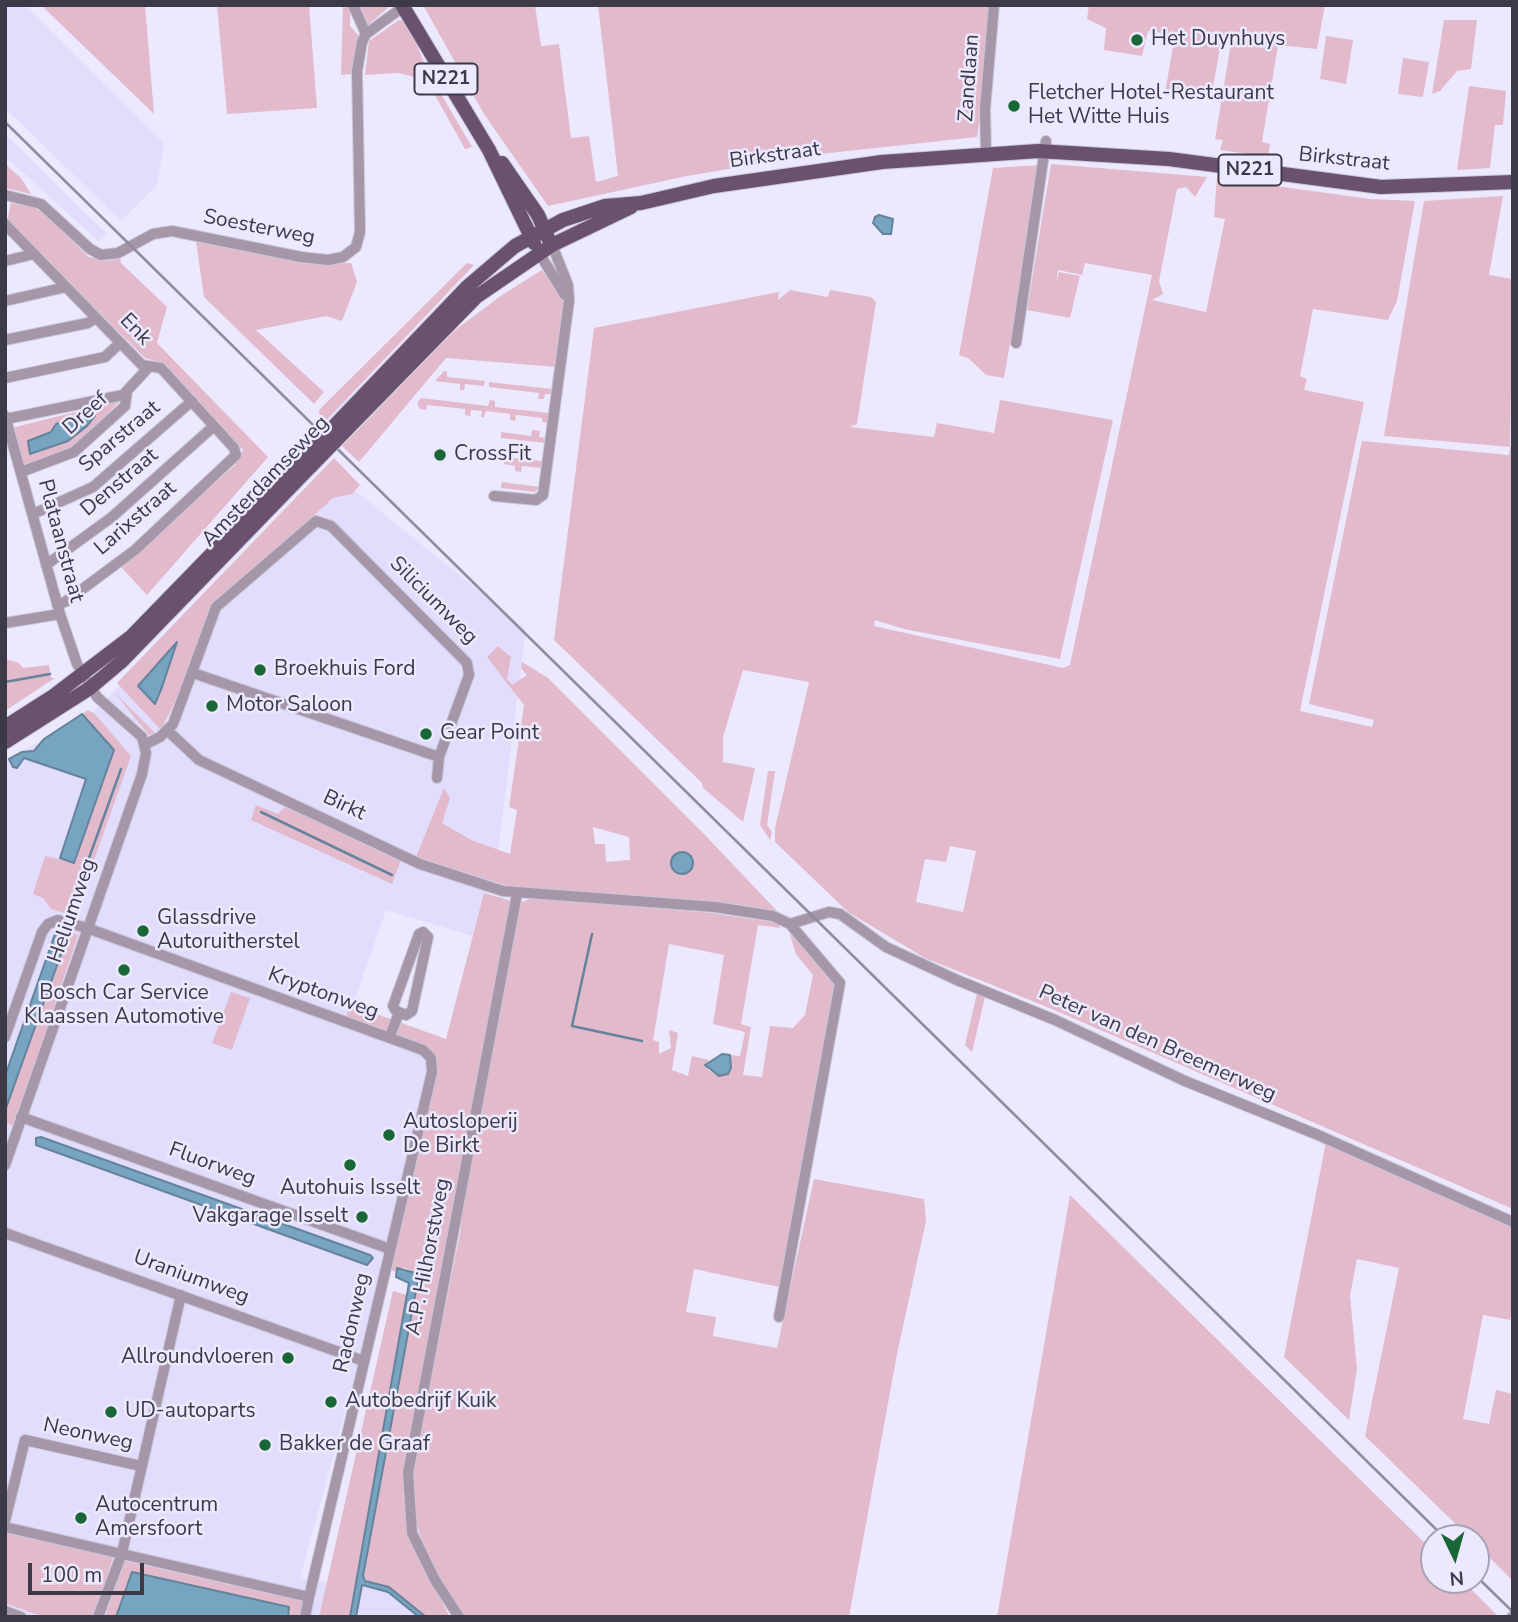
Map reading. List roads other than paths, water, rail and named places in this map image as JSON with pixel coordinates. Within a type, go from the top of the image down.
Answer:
[{"type":"main road","name":"N221","points":[[403,6],[489,150],[530,236],[546,249]]},
{"type":"main road","name":"Birkstraat","points":[[544,229],[604,206],[637,204],[747,180],[901,160],[1046,146],[1381,187],[1513,181]]},
{"type":"main road","name":"N221","points":[[489,150],[509,171],[544,229]]},
{"type":"main road","name":"Birkstraat","points":[[546,249],[637,204]]},
{"type":"main road","name":"Amsterdamseweg","points":[[342,426],[467,287],[530,236],[544,229]]},
{"type":"main road","points":[[544,229],[546,249]]},
{"type":"main road","name":"Amsterdamseweg","points":[[5,727],[82,674],[142,626],[342,426],[476,297],[546,249]]},
{"type":"main road","name":"Amsterdamseweg","points":[[5,742],[90,688],[139,645],[307,462]]},
{"type":"street","points":[[353,5],[366,34],[403,6]]},
{"type":"street","name":"Zandlaan","points":[[986,153],[985,108],[994,5]]},
{"type":"street","name":"Soesterweg","points":[[5,195],[41,204],[90,249],[101,255],[118,253],[153,234],[172,231],[301,257],[328,260],[343,257],[356,247],[360,232],[358,71],[366,34]]},
{"type":"street","points":[[1016,343],[1046,146]]},
{"type":"street","name":"Enk","points":[[5,224],[120,343],[148,368],[161,368],[234,448],[236,455]]},
{"type":"street","points":[[494,496],[536,500],[543,495],[568,285],[546,249]]},
{"type":"street","points":[[5,261],[34,254]]},
{"type":"street","points":[[5,301],[66,287]]},
{"type":"street","points":[[5,340],[88,323],[96,317]]},
{"type":"street","points":[[5,378],[105,357],[120,343]]},
{"type":"street","name":"Dreef","points":[[6,418],[127,391],[148,368]]},
{"type":"street","name":"Dreef","points":[[5,468],[20,469],[74,452],[125,407],[127,391]]},
{"type":"street","name":"Sparstraat","points":[[33,514],[93,487],[192,401]]},
{"type":"street","name":"Plataanstraat","points":[[6,418],[58,609],[82,674],[90,688]]},
{"type":"street","name":"Denstraat","points":[[46,565],[112,517],[214,426]]},
{"type":"street","name":"Larixstraat","points":[[58,609],[135,550],[236,455]]},
{"type":"street","name":"Siliciumweg","points":[[146,744],[173,724],[216,607],[309,524],[316,521],[331,526],[467,663],[469,675],[439,757],[437,778]]},
{"type":"street","points":[[5,623],[58,609]]},
{"type":"street","points":[[193,673],[439,757]]},
{"type":"street","points":[[90,688],[146,744]]},
{"type":"street","name":"Birkt","points":[[167,730],[199,760],[420,864],[517,894]]},
{"type":"street","name":"Heliumweg","points":[[5,1165],[142,774],[146,744]]},
{"type":"street","points":[[517,894],[715,907],[773,916],[790,924],[840,984],[779,1317]]},
{"type":"street","name":"A.P. Hilhorstweg","points":[[459,1617],[424,1561],[412,1533],[408,1473],[517,894]]},
{"type":"street","name":"Peter van den Breemerweg","points":[[790,924],[829,912],[841,914],[886,947],[957,980],[1055,1020],[1185,1080],[1318,1135],[1513,1222]]},
{"type":"street","name":"Kryptonweg","points":[[5,1037],[42,932],[48,924],[58,920],[87,928],[390,1038],[422,1050],[432,1058]]},
{"type":"street","name":"Kryptonweg","points":[[423,932],[428,937],[419,979],[412,1011],[406,1015],[399,1013],[393,1006],[419,934],[423,932]]},
{"type":"street","points":[[405,975],[419,979]]},
{"type":"street","name":"Kryptonweg","points":[[390,1038],[399,1013]]},
{"type":"street","name":"Radonweg","points":[[304,1617],[432,1072],[432,1058]]},
{"type":"street","name":"Fluorweg","points":[[21,1117],[390,1249]]},
{"type":"street","name":"Uraniumweg","points":[[5,1233],[364,1362]]},
{"type":"street","name":"Neonweg","points":[[98,1617],[122,1553],[181,1295]]},
{"type":"street","name":"Neonweg","points":[[5,1521],[25,1440],[141,1466]]},
{"type":"street","points":[[5,1527],[309,1597]]},
{"type":"street","points":[[5,1611],[21,1617]]},
{"type":"water","points":[[879,215],[893,219],[891,234],[883,234],[873,223]]},
{"type":"water","points":[[93,413],[95,416],[87,426],[68,441],[30,454],[28,441],[51,432],[56,424]]},
{"type":"water","points":[[177,642],[162,687],[155,704],[138,686]]},
{"type":"water","points":[[82,714],[114,750],[74,863],[60,858],[86,779],[24,758],[17,768],[13,767],[9,759],[22,752],[34,751],[44,739]]},
{"type":"water","points":[[682,852],[690,855],[693,863],[690,871],[682,874],[674,871],[671,863],[674,855]]},
{"type":"water","points":[[56,931],[65,943],[5,1111],[5,1076]]},
{"type":"water","points":[[722,1054],[730,1055],[731,1068],[728,1074],[719,1076],[705,1065]]},
{"type":"water","points":[[41,1137],[373,1258],[367,1265],[36,1145],[36,1138]]},
{"type":"water","points":[[397,1268],[419,1274],[363,1576],[365,1581],[389,1587],[426,1617],[419,1617],[388,1592],[362,1585],[356,1617],[350,1617],[409,1283],[396,1277]]},
{"type":"water","points":[[132,1572],[289,1607],[288,1617],[116,1617]]},
{"type":"waterway","points":[[5,682],[50,674]]},
{"type":"waterway","points":[[71,908],[121,769]]},
{"type":"waterway","points":[[261,812],[392,875]]},
{"type":"waterway","points":[[592,934],[572,1026],[642,1041]]},
{"type":"railway","points":[[5,122],[1431,1524]]},
{"type":"railway","points":[[1490,1590],[1513,1612]]},
{"type":"place","name":"Het Duynhuys","points":[[1137,40]]},
{"type":"place","name":"Fletcher Hotel-Restaurant Het Witte Huis","points":[[1014,106]]},
{"type":"place","name":"CrossFit","points":[[440,455]]},
{"type":"place","name":"Broekhuis Ford","points":[[260,670]]},
{"type":"place","name":"Motor Saloon","points":[[212,706]]},
{"type":"place","name":"Gear Point","points":[[426,734]]},
{"type":"place","name":"Glassdrive Autoruitherstel","points":[[143,931]]},
{"type":"place","name":"Bosch Car Service Klaassen Automotive","points":[[124,970]]},
{"type":"place","name":"Autosloperij De Birkt","points":[[389,1135]]},
{"type":"place","name":"Autohuis Isselt","points":[[350,1165]]},
{"type":"place","name":"Vakgarage Isselt","points":[[362,1217]]},
{"type":"place","name":"Allroundvloeren","points":[[288,1358]]},
{"type":"place","name":"Autobedrijf Kuik","points":[[331,1402]]},
{"type":"place","name":"UD-autoparts","points":[[111,1412]]},
{"type":"place","name":"Bakker de Graaf","points":[[265,1445]]},
{"type":"place","name":"Autocentrum Amersfoort","points":[[81,1518]]}]
